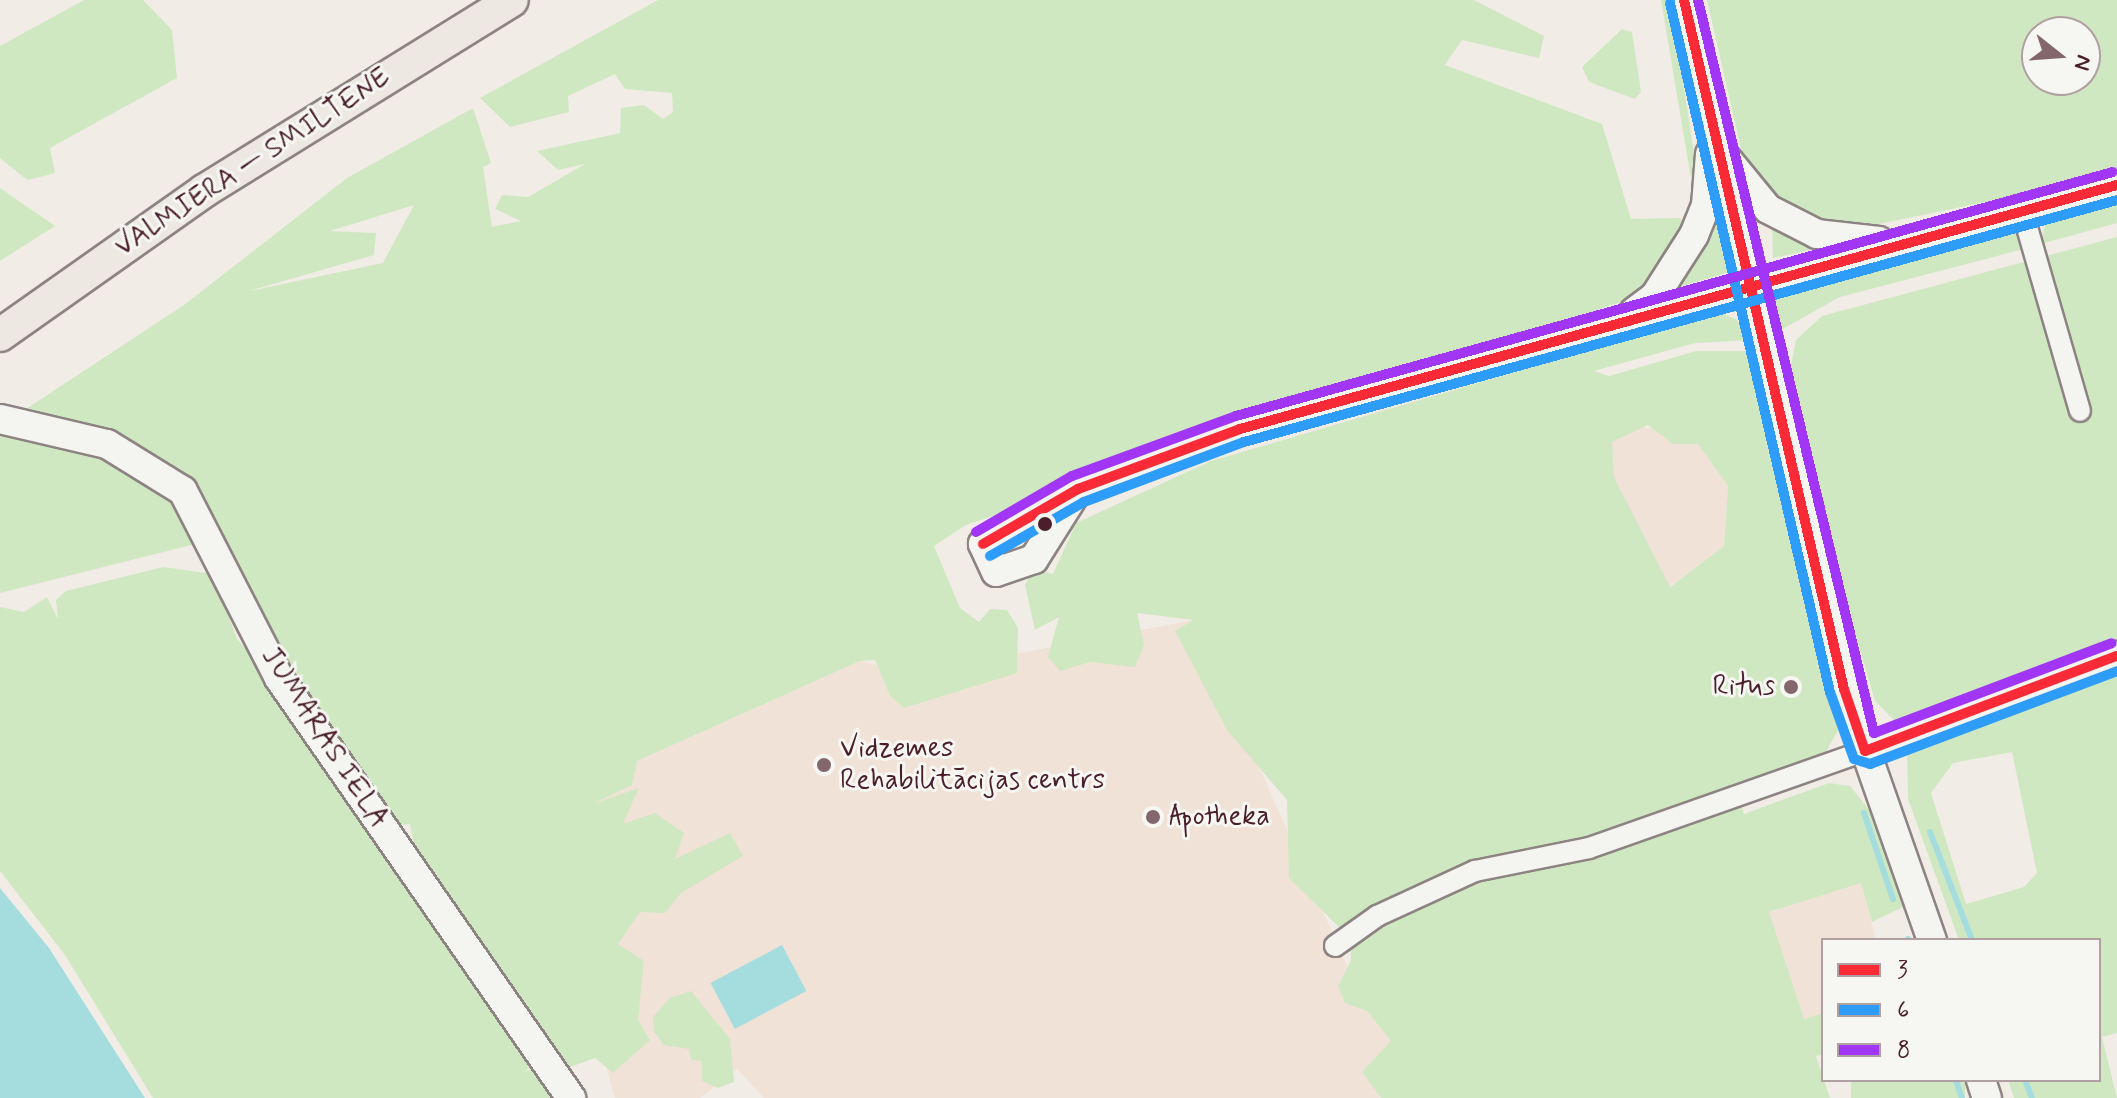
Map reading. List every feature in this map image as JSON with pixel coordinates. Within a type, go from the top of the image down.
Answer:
[{"type":"main road","name":"VALMIERA — SMILTENE","points":[[0,335],[204,191],[512,0]]},
{"type":"street","points":[[1684,0],[1844,689],[1931,938]]},
{"type":"street","points":[[1627,317],[1676,267],[1706,205],[1705,85]]},
{"type":"street","points":[[1717,147],[1768,209],[1808,230],[1904,242]]},
{"type":"street","points":[[1078,489],[1034,559],[996,572],[983,544],[1078,489],[1240,429],[1627,317],[2117,185]]},
{"type":"street","points":[[2022,210],[2080,411]]},
{"type":"street","name":"JUMARAS IELA","points":[[0,419],[107,444],[183,491],[279,678],[571,1098]]},
{"type":"street","points":[[1335,946],[1377,916],[1475,871],[1589,848],[1865,751],[2117,656]]},
{"type":"shaded area","points":[[1611,422],[1692,435],[1728,486],[1724,546],[1666,589],[1581,446]]},
{"type":"shaded area","points":[[1194,620],[1367,1011],[1391,1041],[1379,1098],[764,1098],[737,1069],[700,1098],[615,1098],[539,829],[637,761],[860,661],[911,674]]},
{"type":"shaded area","points":[[1861,882],[1875,938],[1821,938],[1821,1014],[1749,1037],[1743,921]]},
{"type":"green space","points":[[84,0],[143,0],[172,30],[177,78],[50,148],[55,173],[27,180],[0,158],[0,46]]},
{"type":"green space","points":[[658,0],[1474,0],[1544,36],[1539,58],[1462,40],[1445,65],[1602,124],[1631,219],[1680,218],[1684,227],[1644,294],[966,525],[934,546],[960,608],[979,622],[990,609],[1007,610],[1018,628],[1017,673],[904,708],[890,696],[875,660],[860,661],[637,761],[632,785],[593,804],[639,788],[623,824],[655,813],[684,833],[675,859],[730,833],[743,856],[681,893],[665,913],[640,912],[618,944],[644,961],[638,1020],[650,1040],[613,1073],[595,1058],[559,1071],[462,937],[444,890],[418,866],[410,824],[390,826],[290,699],[200,504],[111,437],[26,409],[184,305],[347,178],[473,108],[491,163],[483,167],[492,227],[521,221],[495,209],[502,195],[528,197],[585,164],[558,170],[537,151],[620,133],[621,108],[644,105],[663,119],[673,112],[672,93],[625,89],[615,74],[568,96],[569,112],[510,127],[480,98]],"holes":[[[414,205],[383,263],[249,291],[374,255],[376,233],[330,231]]]},
{"type":"green space","points":[[1661,0],[1671,0],[1700,194],[1695,202]]},
{"type":"green space","points":[[1707,0],[2117,0],[2117,175],[1840,232],[1761,189],[1743,158]]},
{"type":"green space","points":[[1622,29],[1632,32],[1641,92],[1635,99],[1589,82],[1582,67]]},
{"type":"green space","points":[[0,188],[55,226],[0,261]]},
{"type":"green space","points":[[2117,200],[2117,223],[2041,244],[2046,219]]},
{"type":"green space","points":[[1715,211],[1733,271],[1678,287],[1675,284]]},
{"type":"green space","points":[[1772,225],[1810,240],[1810,250],[1773,258]]},
{"type":"green space","points":[[2009,229],[2021,233],[2024,249],[1840,297],[1770,336],[1773,305],[1784,290]]},
{"type":"green space","points":[[2117,237],[2117,643],[1896,722],[1875,701],[1855,633],[1791,365],[1796,340],[1822,316]]},
{"type":"green space","points":[[1710,307],[1737,320],[1749,340],[1695,343],[1594,371],[1609,376],[1696,351],[1751,351],[1840,727],[1823,757],[1736,790],[1744,814],[1829,783],[1850,786],[1870,811],[1903,907],[1872,922],[1861,883],[1769,912],[1804,1019],[1821,1014],[1821,1055],[1816,1056],[1821,1082],[1825,1082],[1830,1098],[1381,1098],[1362,1072],[1391,1041],[1367,1011],[1345,1003],[1338,986],[1351,960],[1350,938],[1289,878],[1287,800],[1227,730],[1175,631],[1193,620],[1137,613],[1144,645],[1135,667],[1090,662],[1060,671],[1048,657],[1059,617],[1035,630],[1025,585],[1033,569],[1053,574],[1076,523],[1211,461],[1567,357],[1566,348]],"holes":[[[1648,425],[1673,444],[1698,444],[1728,486],[1724,546],[1670,587],[1614,477],[1612,442]]]},
{"type":"green space","points":[[0,428],[121,457],[165,488],[199,543],[0,593]]},
{"type":"green space","points":[[163,567],[213,574],[237,639],[263,668],[281,711],[300,721],[501,1023],[536,1057],[525,1072],[539,1065],[554,1098],[153,1098],[65,955],[0,871],[0,607],[24,612],[47,597],[58,619],[56,600],[66,591]]},
{"type":"green space","points":[[2117,674],[2117,1033],[2102,1037],[2117,1098],[2014,1098],[2009,1082],[2101,1082],[2101,938],[1958,938],[1908,799],[1907,752],[2000,711]],"holes":[[[2012,752],[2037,873],[2024,887],[1966,904],[1931,793],[1953,763]]]},
{"type":"green space","points":[[691,991],[730,1039],[734,1082],[718,1088],[702,1081],[702,1061],[691,1060],[689,1049],[664,1045],[654,1032],[653,1017],[670,998]]},
{"type":"green space","points":[[1851,1082],[1965,1082],[1965,1098],[1851,1098]]},
{"type":"water","points":[[0,888],[49,948],[145,1098],[0,1098]]},
{"type":"water","points":[[782,945],[806,991],[735,1029],[710,983]]},
{"type":"waterway","points":[[1864,813],[1893,899]]},
{"type":"waterway","points":[[1930,832],[1971,938]]},
{"type":"waterway","points":[[1957,1082],[1962,1098]]},
{"type":"waterway","points":[[2026,1082],[2032,1098]]},
{"type":"transit line","name":"3","points":[[1684,0],[1844,689],[1865,751],[2117,656]]},
{"type":"transit line","name":"8","points":[[1698,0],[1874,733],[2112,643]]},
{"type":"transit line","name":"6","points":[[1670,3],[1830,692],[1854,759],[1870,764],[2117,671]]},
{"type":"transit line","name":"8","points":[[976,532],[1072,476],[1236,416],[2113,172]]},
{"type":"transit line","name":"3","points":[[983,544],[1078,489],[1240,429],[2117,185]]},
{"type":"transit line","name":"6","points":[[990,556],[1084,502],[1244,442],[2117,200]]},
{"type":"place","name":"Ritus","points":[[1791,687]]},
{"type":"place","name":"Vidzemes Rehabilitācijas centrs","points":[[824,765]]},
{"type":"place","name":"Apotheka","points":[[1153,817]]}]
